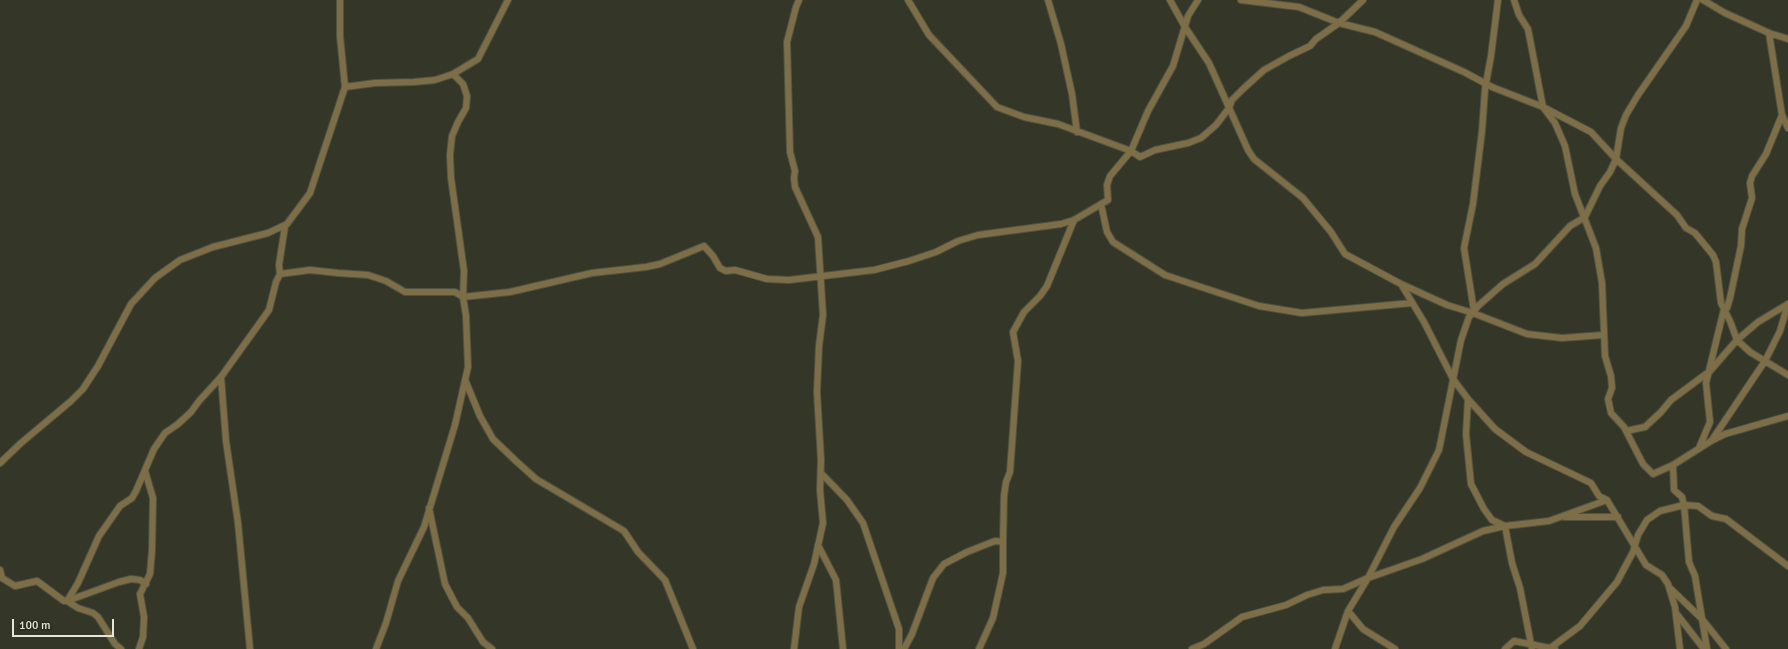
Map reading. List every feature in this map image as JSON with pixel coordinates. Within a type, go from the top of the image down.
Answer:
[{"type":"street","points":[[67,601],[78,583],[99,536],[120,506],[132,498],[141,482],[144,469],[154,449],[165,433],[191,412],[221,377],[269,310],[276,282],[280,274],[279,265],[285,226],[310,193],[344,87],[340,36],[340,0]]},
{"type":"street","points":[[344,87],[375,83],[392,84],[421,82],[435,80],[453,74],[478,59],[508,0]]},
{"type":"street","points":[[794,649],[800,607],[823,524],[820,490],[821,473],[817,392],[819,346],[823,315],[818,237],[795,187],[795,171],[790,152],[787,42],[799,0]]},
{"type":"street","points":[[908,0],[930,35],[997,107],[1024,117],[1058,124],[1131,151],[1140,157],[1155,150],[1188,143],[1201,138],[1216,125],[1229,108],[1232,100],[1264,70],[1288,56],[1310,46],[1316,39],[1339,23],[1363,0]]},
{"type":"street","points":[[1048,0],[1061,44],[1072,94],[1077,132]]},
{"type":"street","points":[[1170,0],[1184,27],[1209,63],[1248,150],[1254,159],[1303,198],[1331,232],[1346,254],[1401,284],[1447,306],[1473,312],[1527,334],[1562,338],[1603,335]]},
{"type":"street","points":[[280,274],[310,270],[368,274],[405,292],[455,292],[463,297],[510,292],[592,273],[646,268],[660,264],[704,246],[710,251],[720,268],[726,271],[735,270],[767,279],[789,280],[888,267],[936,252],[958,241],[978,235],[1062,224],[1074,220],[1108,200],[1107,185],[1110,176],[1131,151],[1148,111],[1173,66],[1188,16],[1198,0]]},
{"type":"street","points":[[1241,0],[1299,7],[1339,23],[1375,32],[1464,72],[1486,84],[1543,107],[1591,132],[1616,159],[1677,215],[1686,228],[1695,233],[1713,255],[1716,262],[1721,304],[1737,340],[1750,352],[1788,375]]},
{"type":"street","points":[[1473,312],[1464,248],[1473,204],[1486,84],[1498,0]]},
{"type":"street","points":[[1514,0],[1519,15],[1528,29],[1543,107],[1555,123],[1565,146],[1575,194],[1585,217],[1600,265],[1605,356],[1611,376],[1612,388],[1608,399],[1611,413],[1626,431],[1643,464],[1653,474],[1673,465],[1725,434],[1788,416]]},
{"type":"street","points":[[1335,649],[1348,611],[1368,578],[1394,527],[1420,488],[1439,450],[1461,340],[1469,317],[1503,284],[1535,264],[1570,226],[1585,217],[1600,186],[1610,172],[1616,159],[1621,128],[1626,115],[1638,94],[1686,26],[1698,0]]},
{"type":"street","points":[[1703,0],[1725,13],[1769,33],[1788,39]]},
{"type":"street","points":[[1769,33],[1782,115],[1788,128]]},
{"type":"street","points":[[376,649],[386,623],[398,581],[418,544],[446,458],[455,425],[460,397],[466,382],[468,367],[466,316],[463,297],[464,271],[451,178],[450,155],[452,136],[466,108],[467,96],[463,84],[453,74]]},
{"type":"street","points":[[1698,449],[1710,422],[1706,389],[1724,309],[1727,308],[1730,298],[1741,246],[1742,229],[1752,198],[1750,183],[1752,176],[1766,154],[1782,115]]},
{"type":"street","points":[[1101,204],[1108,232],[1113,242],[1165,275],[1259,306],[1302,313],[1412,303]]},
{"type":"street","points":[[980,649],[993,618],[1003,573],[1004,496],[1006,482],[1010,472],[1018,361],[1013,332],[1024,312],[1040,296],[1047,286],[1074,220]]},
{"type":"street","points":[[0,462],[83,389],[98,366],[131,304],[155,278],[180,260],[213,247],[268,233],[285,226]]},
{"type":"street","points":[[1401,284],[1454,379],[1468,400],[1495,429],[1526,452],[1591,483],[1599,496],[1607,500],[1646,564],[1662,575],[1670,588],[1702,619],[1726,649]]},
{"type":"street","points":[[1626,431],[1645,427],[1671,400],[1710,371],[1737,340],[1758,322],[1788,304]]},
{"type":"street","points":[[1711,441],[1765,361],[1780,331],[1788,304]]},
{"type":"street","points":[[221,377],[225,435],[238,524],[250,649]]},
{"type":"street","points":[[466,382],[480,416],[493,439],[516,461],[536,479],[624,531],[638,552],[664,580],[693,649]]},
{"type":"street","points":[[1468,400],[1466,434],[1471,484],[1484,509],[1492,520],[1505,526]]},
{"type":"street","points":[[1673,465],[1674,490],[1682,497],[1684,504],[1689,562],[1695,576],[1706,649]]},
{"type":"street","points":[[139,649],[143,637],[144,617],[140,594],[146,584],[151,564],[153,498],[146,480],[144,469]]},
{"type":"street","points":[[821,473],[847,500],[863,523],[899,629],[899,649]]},
{"type":"street","points":[[1192,649],[1204,644],[1242,617],[1286,605],[1307,595],[1323,590],[1344,589],[1368,578],[1422,559],[1483,531],[1505,526],[1549,521],[1607,500]]},
{"type":"street","points":[[1505,649],[1514,641],[1552,649],[1580,626],[1618,581],[1625,570],[1638,535],[1647,520],[1660,511],[1684,504],[1698,506],[1712,516],[1726,519],[1788,566]]},
{"type":"street","points":[[429,508],[445,584],[457,606],[468,618],[483,642],[492,649]]},
{"type":"street","points":[[1560,516],[1618,517]]},
{"type":"street","points":[[1505,526],[1532,646]]},
{"type":"street","points":[[904,649],[912,634],[934,578],[944,564],[967,552],[996,541],[1003,542]]},
{"type":"street","points":[[818,545],[836,580],[843,649]]},
{"type":"street","points":[[0,570],[2,578],[15,586],[37,581],[64,601],[93,613],[98,617],[115,644],[121,649]]},
{"type":"street","points":[[67,601],[131,579],[140,580],[146,584]]},
{"type":"street","points":[[1670,588],[1676,613],[1680,649]]},
{"type":"street","points":[[1348,611],[1363,629],[1395,649]]},
{"type":"street","points":[[1676,613],[1706,649]]}]
